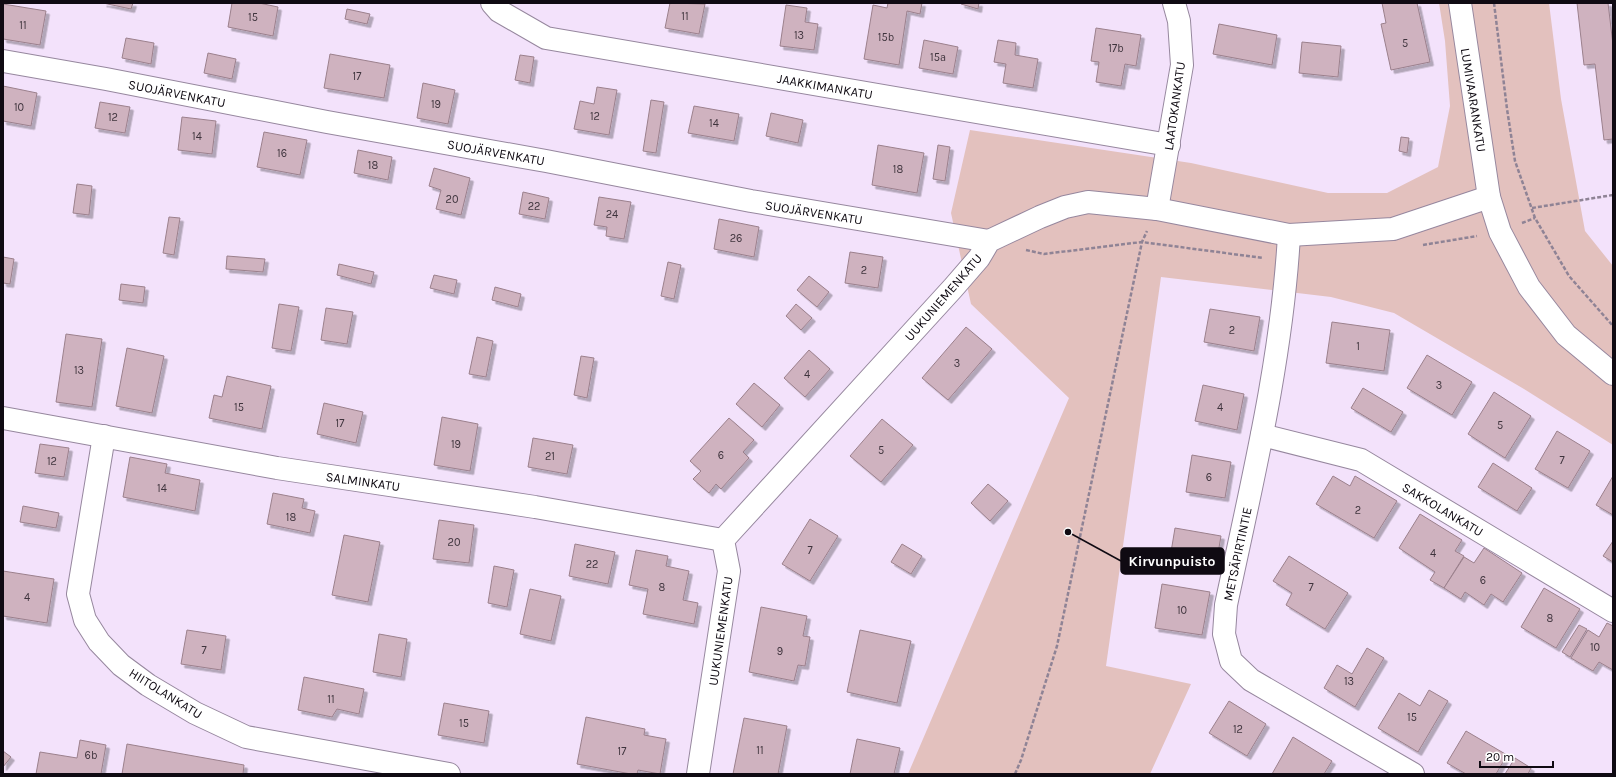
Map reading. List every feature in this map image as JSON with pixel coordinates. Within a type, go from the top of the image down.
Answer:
[{"type":"street","name":"JAAKKIMANKATU","points":[[492,3],[499,11],[546,38],[1169,145]]},
{"type":"street","name":"LAATOKANKATU","points":[[1157,209],[1182,65],[1179,21],[1174,3]]},
{"type":"street","name":"LUMIVAARANKATU","points":[[1460,3],[1489,197],[1500,232],[1529,287],[1566,335],[1613,374]]},
{"type":"street","name":"SUOJÄRVENKATU","points":[[3,61],[106,79],[327,122],[546,161],[751,201],[989,241]]},
{"type":"street","name":"UUKUNIEMENKATU","points":[[698,774],[729,571],[723,540],[979,258],[989,241],[1059,210],[1088,202],[1157,209],[1289,234],[1393,229],[1489,197]]},
{"type":"street","name":"METSÄPIRTINTIE","points":[[1289,234],[1279,340],[1262,435],[1226,605],[1224,634],[1230,661],[1251,680],[1413,774]]},
{"type":"street","name":"SALMINKATU","points":[[3,418],[277,468],[535,506],[723,540]]},
{"type":"street","name":"SAKKOLANKATU","points":[[1262,435],[1361,460],[1613,611]]},
{"type":"street","name":"HIITOLANKATU","points":[[104,436],[78,594],[88,626],[99,642],[121,665],[148,684],[195,713],[246,737],[449,774]]},
{"type":"path","points":[[1494,3],[1515,162],[1535,218],[1569,276],[1613,326]]},
{"type":"path","points":[[1532,208],[1613,195]]},
{"type":"path","points":[[1015,774],[1021,760],[1057,646],[1142,242],[1157,209]]},
{"type":"shaded area","points":[[1439,3],[1549,3],[1561,99],[1585,231],[1613,266],[1613,445],[1524,389],[1394,313],[1331,297],[1161,277],[1106,666],[1191,684],[1150,774],[908,774],[1069,398],[971,304],[951,213],[970,130],[1191,163],[1328,193],[1387,193],[1438,167],[1450,106],[1445,41]]},
{"type":"building","points":[[103,3],[133,3],[131,9]]},
{"type":"building","points":[[232,3],[259,3],[278,7],[273,36],[228,27]]},
{"type":"building","points":[[670,3],[705,4],[699,34],[665,28]]},
{"type":"building","points":[[888,3],[922,3],[920,14],[907,11],[899,65],[864,59],[873,5],[887,8]]},
{"type":"building","points":[[979,3],[978,9],[961,4]]},
{"type":"building","points":[[1382,3],[1417,3],[1430,62],[1391,70],[1381,24],[1386,23]]},
{"type":"building","points":[[1577,3],[1608,3],[1613,45],[1613,139],[1604,140],[1595,64],[1584,65]]},
{"type":"building","points":[[3,4],[46,11],[40,45],[3,39]]},
{"type":"building","points":[[786,5],[807,8],[805,22],[818,24],[814,50],[780,46]]},
{"type":"building","points":[[347,9],[370,14],[367,24],[345,19]]},
{"type":"building","points":[[1219,24],[1277,35],[1272,65],[1213,54]]},
{"type":"building","points":[[1096,28],[1141,35],[1136,66],[1125,64],[1121,86],[1096,82],[1099,62],[1091,61]]},
{"type":"building","points":[[126,38],[154,43],[151,64],[122,58]]},
{"type":"building","points":[[924,40],[958,47],[953,74],[919,68]]},
{"type":"building","points":[[998,40],[1016,43],[1015,55],[1038,59],[1033,88],[1003,83],[1006,64],[994,62]]},
{"type":"building","points":[[1302,42],[1341,46],[1338,77],[1299,73]]},
{"type":"building","points":[[208,53],[236,59],[232,79],[204,73]]},
{"type":"building","points":[[330,54],[390,65],[384,98],[324,88]]},
{"type":"building","points":[[520,55],[534,57],[530,83],[515,80]]},
{"type":"building","points":[[423,83],[455,90],[448,124],[417,118]]},
{"type":"building","points":[[3,86],[37,93],[31,126],[3,121]]},
{"type":"building","points":[[597,87],[617,90],[609,135],[574,129],[580,101],[594,104]]},
{"type":"building","points":[[651,100],[664,102],[656,153],[643,151]]},
{"type":"building","points":[[100,102],[130,107],[125,133],[95,128]]},
{"type":"building","points":[[694,106],[739,114],[734,141],[688,133]]},
{"type":"building","points":[[771,113],[803,120],[798,143],[766,136]]},
{"type":"building","points":[[182,117],[216,121],[212,154],[178,150]]},
{"type":"building","points":[[264,132],[307,140],[300,175],[257,167]]},
{"type":"building","points":[[1401,137],[1409,138],[1407,153],[1399,151]]},
{"type":"building","points":[[878,145],[924,153],[917,193],[872,185]]},
{"type":"building","points":[[938,145],[950,147],[945,181],[933,179]]},
{"type":"building","points":[[358,150],[392,157],[388,180],[354,173]]},
{"type":"building","points":[[434,168],[470,178],[461,215],[436,209],[441,190],[429,186]]},
{"type":"building","points":[[77,184],[92,186],[89,215],[73,213]]},
{"type":"building","points":[[523,192],[549,198],[545,219],[519,214]]},
{"type":"building","points":[[599,197],[631,202],[624,239],[606,236],[607,227],[594,225]]},
{"type":"building","points":[[169,217],[180,218],[174,255],[163,253]]},
{"type":"building","points":[[719,219],[759,227],[754,257],[714,249]]},
{"type":"building","points":[[850,252],[883,257],[878,288],[845,283]]},
{"type":"building","points":[[227,256],[265,259],[263,272],[226,269]]},
{"type":"building","points":[[3,257],[14,259],[10,284],[3,283]]},
{"type":"building","points":[[668,262],[681,265],[674,299],[661,296]]},
{"type":"building","points":[[339,264],[374,272],[371,284],[337,275]]},
{"type":"building","points":[[434,275],[457,280],[454,294],[430,288]]},
{"type":"building","points":[[809,276],[829,292],[817,307],[797,290]]},
{"type":"building","points":[[121,284],[145,287],[143,303],[119,300]]},
{"type":"building","points":[[495,287],[521,294],[518,307],[492,300]]},
{"type":"building","points":[[279,304],[299,307],[291,351],[272,348]]},
{"type":"building","points":[[796,304],[812,318],[801,330],[786,316]]},
{"type":"building","points":[[326,308],[353,312],[347,344],[321,340]]},
{"type":"building","points":[[1210,309],[1260,317],[1254,351],[1204,342]]},
{"type":"building","points":[[1332,322],[1390,330],[1384,371],[1326,363]]},
{"type":"building","points":[[966,327],[992,349],[948,400],[922,378]]},
{"type":"building","points":[[66,334],[102,339],[92,407],[56,402]]},
{"type":"building","points":[[477,337],[493,341],[486,377],[469,374]]},
{"type":"building","points":[[127,348],[164,356],[152,413],[116,406]]},
{"type":"building","points":[[809,350],[830,369],[805,397],[784,378]]},
{"type":"building","points":[[1427,355],[1472,382],[1452,415],[1407,388]]},
{"type":"building","points":[[581,356],[594,358],[587,398],[574,395]]},
{"type":"building","points":[[227,376],[271,386],[262,429],[209,418],[214,395],[222,397]]},
{"type":"building","points":[[754,383],[780,405],[762,427],[736,404]]},
{"type":"building","points":[[1203,385],[1244,394],[1237,430],[1195,421]]},
{"type":"building","points":[[1363,388],[1403,412],[1391,432],[1351,408]]},
{"type":"building","points":[[1494,392],[1531,416],[1505,458],[1468,434]]},
{"type":"building","points":[[324,403],[363,412],[356,443],[317,434]]},
{"type":"building","points":[[442,417],[478,424],[470,471],[434,465]]},
{"type":"building","points":[[729,418],[754,440],[743,452],[749,458],[721,489],[716,484],[709,493],[693,479],[701,471],[690,461]]},
{"type":"building","points":[[882,419],[913,445],[881,482],[850,456]]},
{"type":"building","points":[[1557,431],[1590,451],[1568,488],[1535,469]]},
{"type":"building","points":[[533,438],[573,445],[567,474],[528,467]]},
{"type":"building","points":[[40,444],[69,448],[64,477],[35,473]]},
{"type":"building","points":[[1192,455],[1231,462],[1225,498],[1186,492]]},
{"type":"building","points":[[130,457],[167,464],[165,473],[200,480],[195,511],[123,497]]},
{"type":"building","points":[[1493,463],[1532,488],[1517,511],[1478,487]]},
{"type":"building","points":[[1333,476],[1350,486],[1355,476],[1397,501],[1374,538],[1316,504]]},
{"type":"building","points":[[1613,476],[1613,515],[1596,505]]},
{"type":"building","points":[[988,484],[1008,501],[990,521],[971,503]]},
{"type":"building","points":[[273,493],[304,499],[302,508],[315,511],[310,533],[267,524]]},
{"type":"building","points":[[23,506],[59,513],[56,528],[20,522]]},
{"type":"building","points":[[1420,514],[1462,540],[1455,551],[1464,556],[1444,588],[1430,580],[1435,572],[1399,548]]},
{"type":"building","points":[[810,519],[838,536],[810,581],[782,564]]},
{"type":"building","points":[[439,520],[474,525],[469,563],[433,559]]},
{"type":"building","points":[[1175,528],[1221,536],[1216,565],[1170,558]]},
{"type":"building","points":[[344,535],[380,542],[368,602],[332,595]]},
{"type":"building","points":[[1613,541],[1613,562],[1603,556]]},
{"type":"building","points":[[575,544],[615,552],[608,584],[569,576]]},
{"type":"building","points":[[902,544],[922,556],[911,574],[891,562]]},
{"type":"building","points":[[1484,548],[1522,573],[1503,602],[1491,594],[1484,605],[1465,592],[1461,599],[1444,588],[1464,557],[1474,563]]},
{"type":"building","points":[[636,550],[668,556],[666,566],[689,571],[683,600],[698,603],[694,624],[643,614],[648,589],[629,585]]},
{"type":"building","points":[[1289,556],[1348,593],[1325,629],[1286,605],[1292,593],[1273,581]]},
{"type":"building","points":[[494,566],[514,570],[507,607],[488,603]]},
{"type":"building","points":[[3,571],[54,579],[47,623],[3,616]]},
{"type":"building","points":[[1162,584],[1210,592],[1202,635],[1155,628]]},
{"type":"building","points":[[1544,588],[1580,609],[1556,648],[1521,627]]},
{"type":"building","points":[[530,589],[561,596],[551,641],[520,634]]},
{"type":"building","points":[[761,607],[807,616],[803,636],[810,637],[805,666],[798,665],[794,681],[749,672]]},
{"type":"building","points":[[1607,623],[1613,626],[1613,670],[1599,662],[1593,671],[1571,658],[1588,630],[1599,637]]},
{"type":"building","points":[[1579,625],[1587,629],[1570,657],[1562,652]]},
{"type":"building","points":[[187,630],[226,636],[221,670],[181,664]]},
{"type":"building","points":[[860,630],[911,641],[897,703],[847,692]]},
{"type":"building","points":[[379,634],[407,639],[401,677],[373,672]]},
{"type":"building","points":[[1367,648],[1384,658],[1355,707],[1324,688],[1337,665],[1352,674]]},
{"type":"building","points":[[304,677],[364,689],[359,714],[337,709],[332,717],[298,710]]},
{"type":"building","points":[[1429,690],[1448,701],[1418,752],[1378,728],[1399,693],[1420,706]]},
{"type":"building","points":[[1229,701],[1266,724],[1247,756],[1209,733]]},
{"type":"building","points":[[444,703],[489,711],[484,743],[438,735]]},
{"type":"building","points":[[586,717],[645,729],[644,735],[666,739],[660,774],[638,770],[637,774],[631,774],[577,764]]},
{"type":"building","points":[[744,718],[787,726],[778,774],[733,774]]},
{"type":"building","points":[[1466,731],[1507,755],[1496,774],[1466,774],[1447,763]]},
{"type":"building","points":[[1293,737],[1332,761],[1324,774],[1272,774]]},
{"type":"building","points":[[857,739],[900,748],[894,774],[850,774]]},
{"type":"building","points":[[80,740],[106,745],[101,774],[36,774],[40,752],[77,758]]},
{"type":"building","points":[[127,744],[244,765],[243,774],[122,774]]},
{"type":"building","points":[[3,751],[11,757],[3,767]]},
{"type":"building","points":[[1515,758],[1531,768],[1528,774],[1505,774]]},
{"type":"place","name":"Kirvunpuisto","points":[[1068,532]]}]
